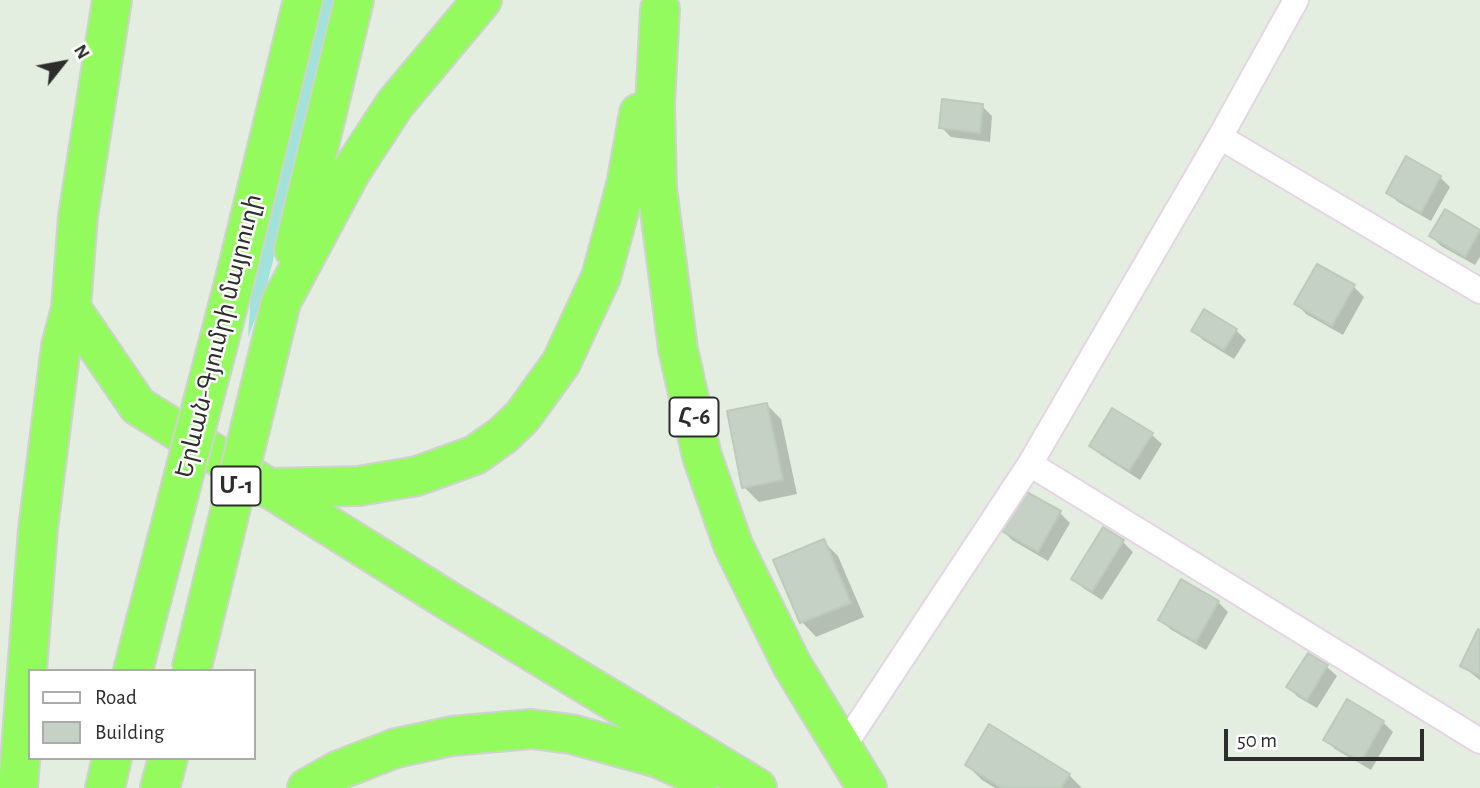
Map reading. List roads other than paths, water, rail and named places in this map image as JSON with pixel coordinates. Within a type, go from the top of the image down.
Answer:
[{"type":"highway","points":[[18,788],[38,529],[61,346],[71,308],[78,216],[112,0]]},
{"type":"highway","name":"Երևան-Գյումրի մայրուղի","points":[[134,669],[236,275],[303,0]]},
{"type":"highway","name":"Մ-1","points":[[191,669],[354,0]]},
{"type":"highway","points":[[281,302],[350,173],[396,104],[482,0]]},
{"type":"highway","points":[[267,488],[359,486],[416,476],[475,455],[502,436],[522,417],[561,363],[601,277],[626,185],[661,4]]},
{"type":"highway","name":"Հ-6","points":[[661,4],[655,104],[657,188],[678,349],[702,456],[733,545],[792,665],[867,788]]},
{"type":"highway","points":[[71,308],[138,406],[757,788]]},
{"type":"highway","points":[[307,788],[348,766],[396,748],[452,736],[531,729],[571,734],[658,758],[727,788]]},
{"type":"highway","points":[[105,788],[112,760]]},
{"type":"highway","points":[[160,788],[167,760]]},
{"type":"street","points":[[842,749],[1030,464],[1220,137],[1296,0]]},
{"type":"street","points":[[1220,137],[1480,291]]},
{"type":"street","points":[[1030,464],[1480,741]]}]
